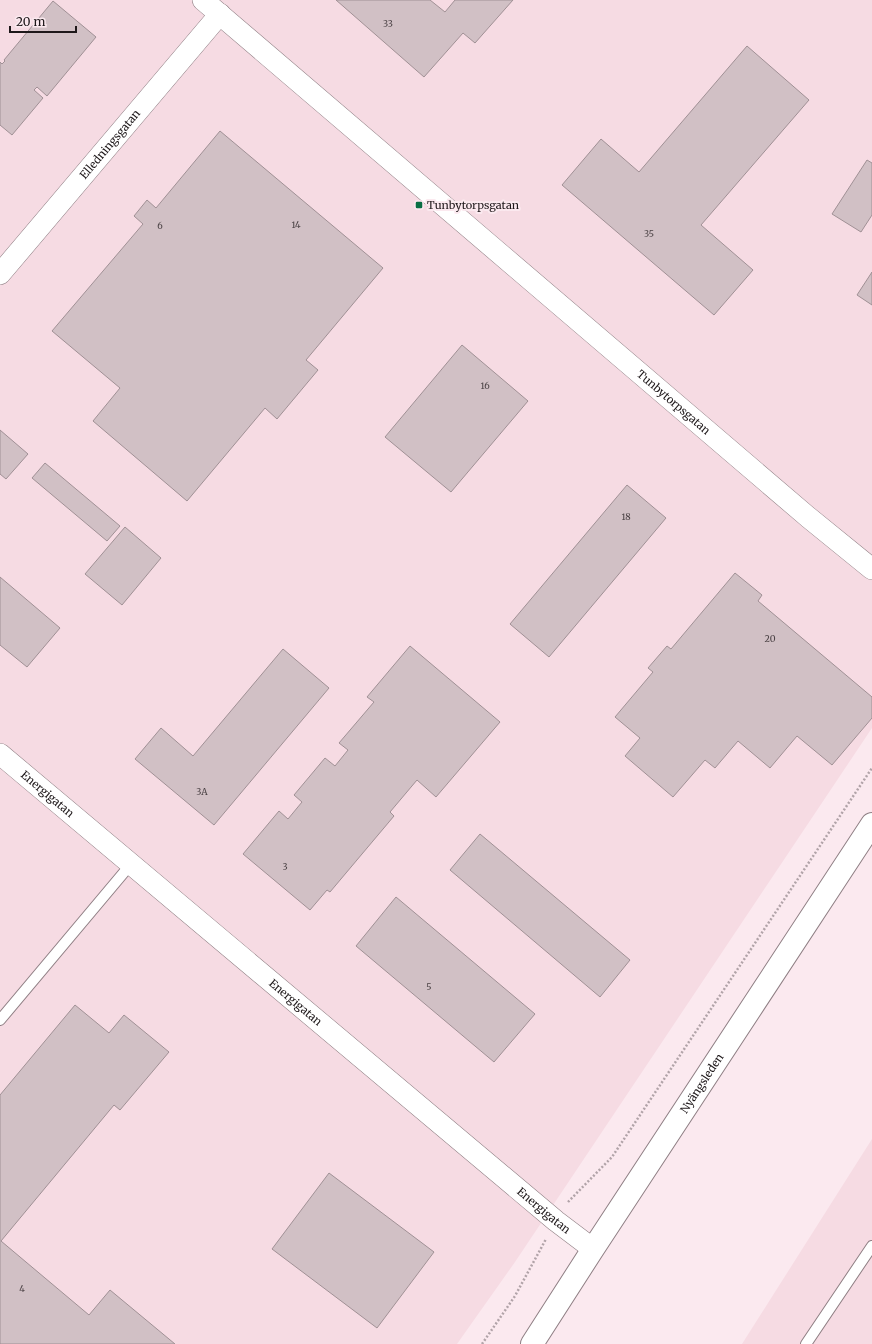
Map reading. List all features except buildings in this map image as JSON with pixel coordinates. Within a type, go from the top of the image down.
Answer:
[{"type":"street","name":"Tunbytorpsgatan","points":[[203,0],[797,508],[872,569]]},
{"type":"street","name":"Elledningsgatan","points":[[0,274],[220,14]]},
{"type":"street","name":"Energigatan","points":[[0,754],[556,1221],[593,1249]]},
{"type":"street","name":"Nyängsleden","points":[[532,1344],[872,824]]},
{"type":"lane","points":[[0,1020],[131,864]]},
{"type":"lane","points":[[806,1344],[872,1246]]},
{"type":"path","points":[[482,1344],[515,1296],[567,1203],[612,1157],[872,768]]},
{"type":"shaded area","points":[[0,0],[872,0],[872,728],[515,1262],[457,1344],[0,1344]]},
{"type":"shaded area","points":[[872,1139],[872,1344],[742,1344]]},
{"type":"place","name":"Tunbytorpsgatan","points":[[419,205]]}]
